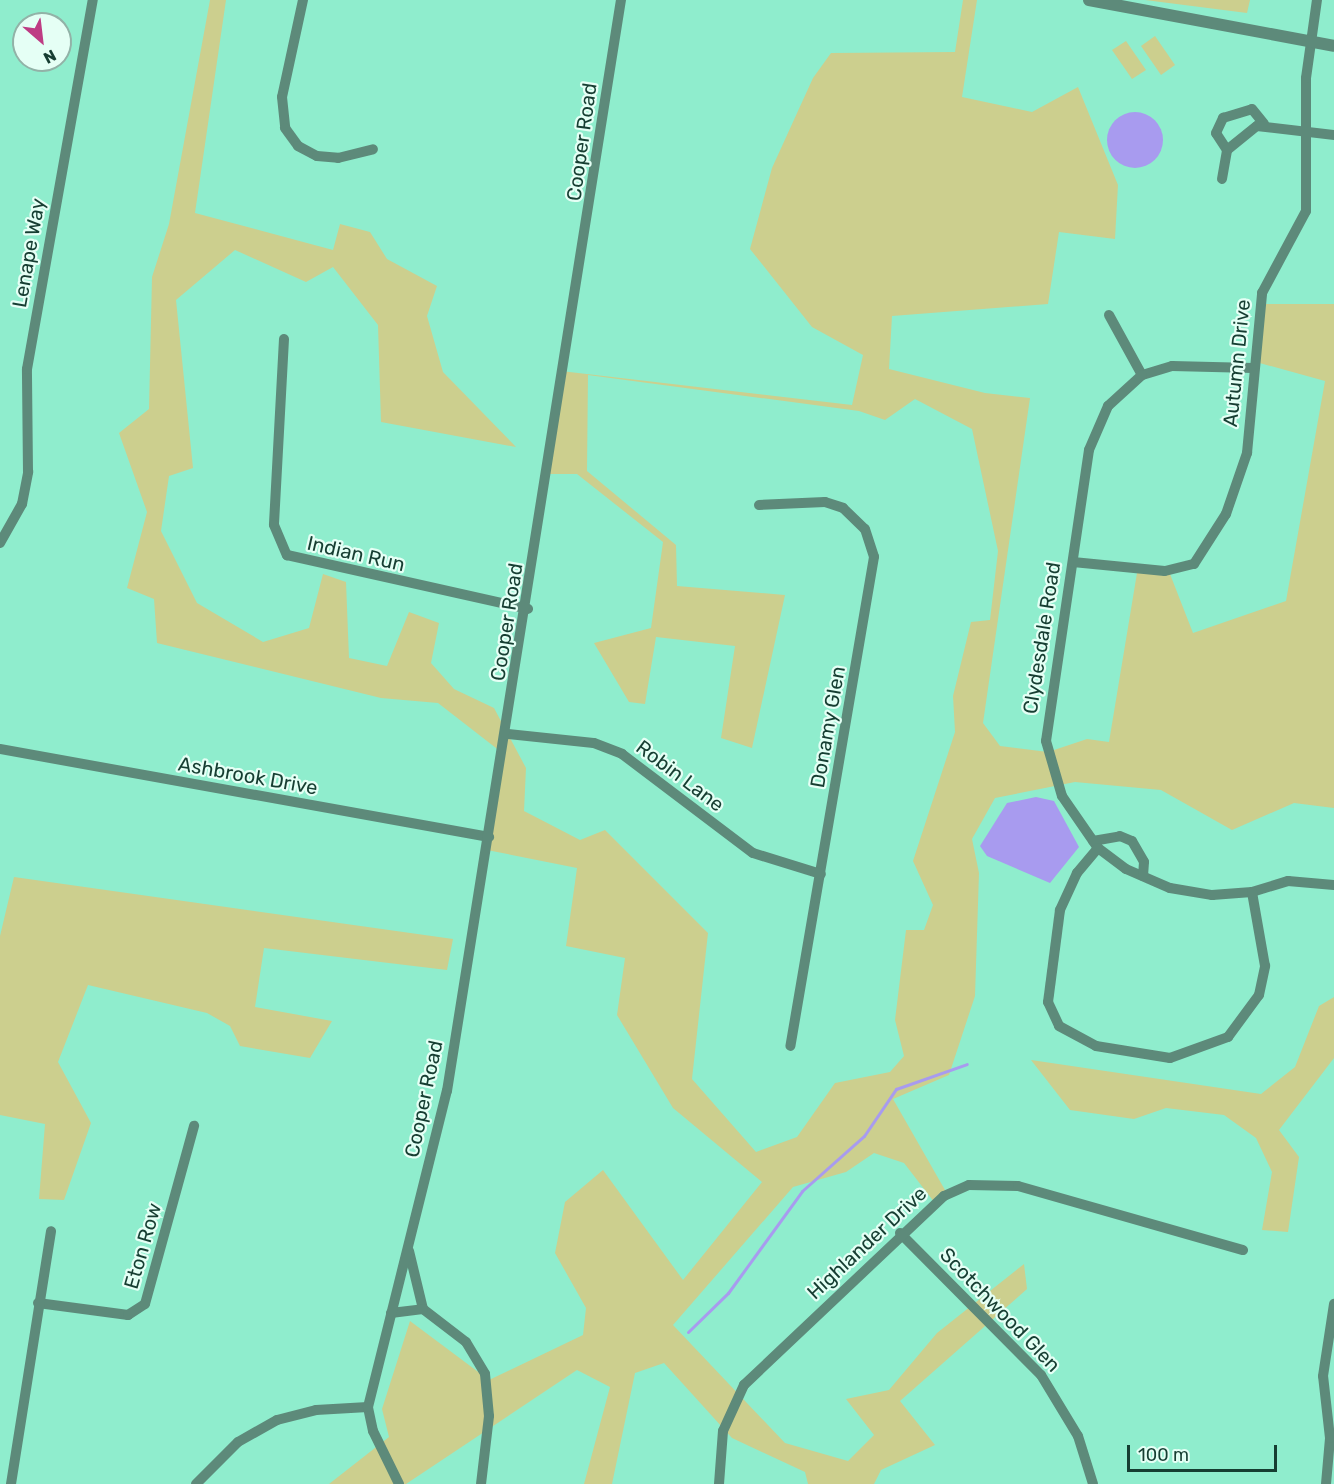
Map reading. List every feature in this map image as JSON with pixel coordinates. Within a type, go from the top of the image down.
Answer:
[{"type":"street","name":"Lenape Way","points":[[0,543],[22,504],[28,472],[27,369],[93,0]]},
{"type":"street","points":[[303,0],[282,97],[285,128],[298,146],[317,156],[338,158],[373,149]]},
{"type":"street","name":"Cooper Road","points":[[399,1484],[373,1431],[368,1407],[447,1091],[528,609],[621,0]]},
{"type":"street","points":[[1089,0],[1113,2],[1334,46]]},
{"type":"street","name":"Autumn Drive","points":[[1073,562],[1165,571],[1194,564],[1226,514],[1247,453],[1253,368],[1262,293],[1306,211],[1310,130],[1310,42],[1317,0]]},
{"type":"street","points":[[1227,150],[1216,134],[1223,118],[1252,109],[1264,124]]},
{"type":"street","points":[[1222,179],[1227,150],[1240,135],[1264,124],[1334,135]]},
{"type":"street","points":[[1108,315],[1142,375]]},
{"type":"street","name":"Indian Run","points":[[284,339],[274,525],[287,555],[528,609]]},
{"type":"street","name":"Clydesdale Road","points":[[1253,368],[1172,366],[1142,375],[1108,406],[1089,450],[1046,741],[1062,796],[1096,844],[1143,876],[1191,893],[1252,892],[1288,881],[1334,885]]},
{"type":"street","name":"Donamy Glen","points":[[759,505],[818,502],[843,508],[865,529],[874,551],[790,1046]]},
{"type":"street","name":"Robin Lane","points":[[508,734],[594,743],[622,754],[753,853],[821,873]]},
{"type":"street","name":"Ashbrook Drive","points":[[0,749],[489,837]]},
{"type":"street","points":[[1143,876],[1144,862],[1132,841],[1120,836],[1096,844],[1077,873],[1060,910],[1048,1002],[1059,1026],[1096,1046],[1170,1058],[1228,1037],[1259,995],[1265,966],[1252,892]]},
{"type":"street","name":"Eton Row","points":[[38,1303],[128,1315],[145,1304],[194,1126]]},
{"type":"street","name":"Highlander Drive","points":[[719,1484],[726,1422],[744,1385],[900,1233],[944,1196],[992,1183],[1244,1250]]},
{"type":"street","points":[[11,1484],[51,1231]]},
{"type":"street","name":"Scotchwood Glen","points":[[900,1233],[1041,1376],[1078,1436],[1093,1484]]},
{"type":"street","name":"Cooper Road","points":[[408,1245],[423,1309]]},
{"type":"street","points":[[1326,1484],[1330,1438],[1328,1377],[1334,1304]]},
{"type":"street","points":[[391,1313],[423,1309],[466,1342],[485,1374],[489,1416],[481,1484]]},
{"type":"street","points":[[196,1484],[238,1442],[277,1420],[316,1410],[368,1407]]},
{"type":"green space","points":[[210,0],[226,0],[195,213],[333,250],[340,224],[370,232],[387,259],[437,286],[427,316],[443,372],[516,447],[381,422],[378,325],[333,267],[306,282],[235,250],[176,300],[193,468],[169,476],[161,531],[197,603],[263,642],[309,628],[323,574],[346,582],[349,658],[387,666],[409,612],[439,623],[431,663],[454,689],[494,708],[526,768],[524,811],[580,840],[605,830],[708,933],[692,1079],[756,1152],[797,1137],[835,1083],[890,1072],[904,1056],[895,1020],[906,930],[924,930],[933,905],[913,861],[955,732],[953,696],[971,622],[990,620],[998,551],[972,429],[915,399],[885,420],[859,411],[588,375],[587,471],[676,545],[677,586],[785,595],[752,748],[721,738],[735,646],[656,637],[645,704],[629,702],[594,643],[651,628],[663,542],[577,474],[547,474],[561,371],[852,405],[863,355],[812,327],[750,249],[772,168],[813,78],[831,53],[955,52],[963,0],[977,0],[962,97],[1032,112],[1078,87],[1118,185],[1115,239],[1059,232],[1048,304],[892,316],[889,369],[985,393],[1030,398],[983,723],[1000,746],[1048,752],[1087,739],[1109,742],[1137,573],[1170,574],[1193,633],[1286,601],[1325,381],[1256,362],[1261,304],[1334,304],[1334,808],[1294,803],[1232,830],[1161,790],[1075,782],[995,798],[972,839],[979,873],[975,996],[949,1075],[893,1099],[949,1197],[938,1207],[904,1163],[874,1153],[846,1172],[793,1187],[673,1325],[785,1443],[848,1461],[874,1435],[846,1399],[889,1390],[937,1333],[1024,1264],[1027,1289],[900,1401],[935,1445],[881,1470],[874,1484],[808,1484],[805,1472],[732,1438],[664,1363],[635,1373],[612,1484],[584,1484],[610,1387],[577,1370],[406,1484],[329,1484],[389,1437],[382,1409],[410,1321],[489,1380],[583,1335],[586,1308],[555,1253],[565,1202],[603,1170],[683,1280],[762,1182],[673,1108],[617,1015],[625,958],[566,946],[577,868],[487,850],[505,755],[438,703],[381,698],[157,643],[154,599],[127,588],[147,512],[119,433],[149,409],[152,277],[169,224]]},
{"type":"green space","points":[[1145,0],[1250,0],[1247,13]]},
{"type":"green space","points":[[1155,36],[1175,65],[1161,75],[1141,46]]},
{"type":"green space","points":[[1126,41],[1146,70],[1132,79],[1112,50]]},
{"type":"green space","points":[[14,877],[453,939],[447,970],[264,948],[255,1007],[332,1021],[310,1058],[240,1046],[230,1026],[207,1013],[88,985],[58,1062],[91,1123],[64,1200],[39,1199],[45,1124],[0,1115],[0,936]]},
{"type":"green space","points":[[1334,997],[1334,1058],[1279,1130],[1299,1157],[1288,1232],[1262,1230],[1272,1172],[1256,1138],[1224,1115],[1166,1108],[1134,1119],[1070,1110],[1031,1060],[1261,1094],[1295,1067],[1319,1006]]},
{"type":"shaded area","points":[[1135,112],[1150,117],[1158,125],[1163,140],[1158,155],[1150,163],[1135,168],[1120,163],[1112,155],[1107,140],[1112,125],[1120,117]]},
{"type":"shaded area","points":[[1036,797],[1054,801],[1079,847],[1050,883],[987,856],[980,846],[1007,803]]},
{"type":"waterway","points":[[688,1332],[728,1293],[802,1191],[864,1136],[896,1089],[967,1064]]}]
